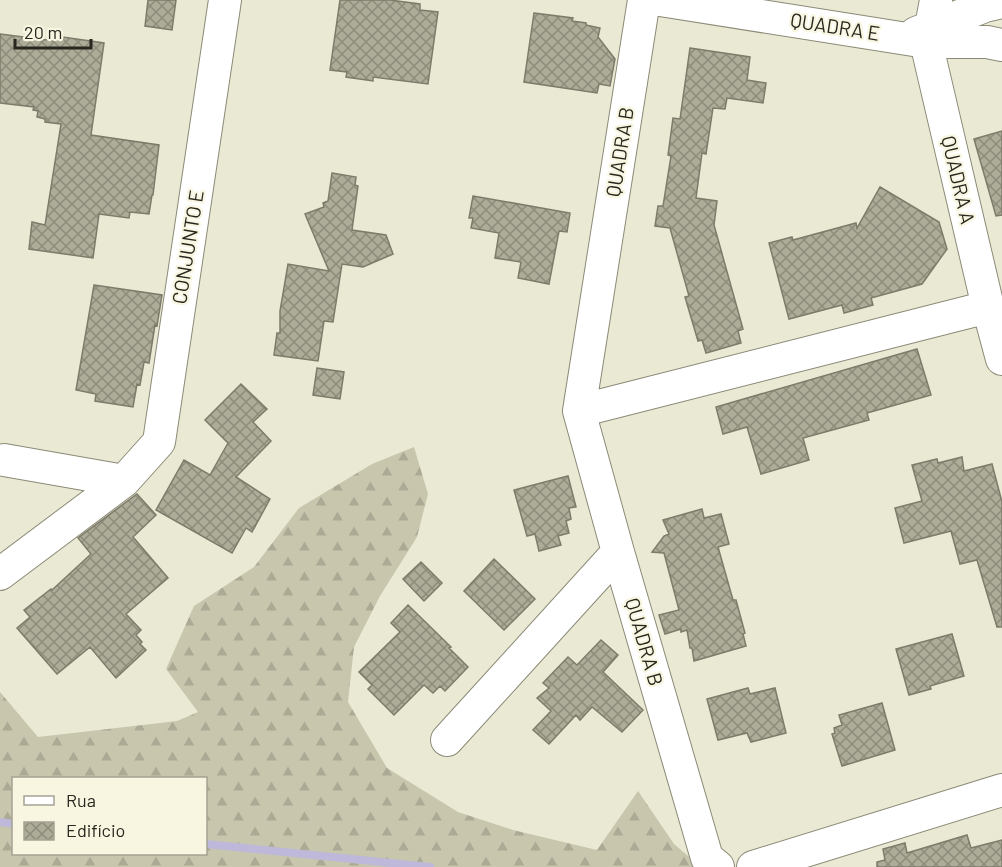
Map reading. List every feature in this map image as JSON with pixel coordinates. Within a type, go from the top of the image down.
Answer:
[{"type":"street","name":"CONJUNTO E","points":[[0,574],[124,481],[159,442],[225,0]]},
{"type":"street","name":"QUADRA B","points":[[644,0],[579,411],[707,858],[718,867]]},
{"type":"street","name":"QUADRA E","points":[[660,0],[924,27],[997,46]]},
{"type":"street","points":[[924,27],[1002,2]]},
{"type":"street","name":"QUADRA A","points":[[924,27],[1002,359]]},
{"type":"street","points":[[579,411],[988,307]]},
{"type":"street","points":[[4,460],[124,481]]},
{"type":"street","points":[[447,740],[618,552]]},
{"type":"street","points":[[753,867],[1002,790]]},
{"type":"green space","points":[[414,447],[428,494],[417,537],[380,596],[354,647],[348,702],[387,768],[458,812],[513,830],[597,850],[638,791],[674,844],[701,867],[0,867],[0,692],[38,737],[177,721],[198,712],[166,669],[194,606],[254,567],[299,508],[372,464]]},
{"type":"building","points":[[148,0],[176,0],[172,30],[145,26]]},
{"type":"building","points":[[340,0],[390,0],[420,4],[420,10],[438,12],[428,84],[373,77],[373,81],[346,77],[347,72],[330,70]]},
{"type":"building","points":[[534,13],[573,18],[572,21],[600,28],[598,37],[615,59],[610,86],[599,84],[597,93],[524,82]]},
{"type":"building","points":[[0,34],[55,41],[56,36],[104,43],[91,135],[159,145],[149,214],[130,212],[129,218],[99,214],[93,258],[29,249],[32,222],[45,225],[61,124],[45,122],[45,119],[37,117],[38,111],[33,110],[34,107],[0,103]]},
{"type":"building","points":[[690,48],[750,57],[747,80],[766,83],[763,103],[727,98],[725,109],[713,108],[706,154],[702,153],[696,198],[717,201],[714,225],[743,329],[738,331],[741,343],[706,353],[702,340],[698,341],[685,297],[689,296],[670,228],[655,226],[658,206],[663,206],[671,156],[668,155],[673,118],[680,119]]},
{"type":"building","points":[[1002,131],[1002,215],[996,216],[974,139]]},
{"type":"building","points":[[332,173],[356,177],[355,185],[358,186],[352,230],[386,235],[393,254],[363,267],[342,264],[333,322],[324,321],[318,361],[274,355],[277,333],[280,333],[280,311],[288,264],[329,271],[305,214],[324,207],[323,203],[328,201]]},
{"type":"building","points":[[880,187],[939,222],[947,249],[922,284],[871,298],[873,305],[844,313],[842,305],[789,319],[769,243],[792,237],[793,240],[856,223],[857,228]]},
{"type":"building","points":[[473,196],[570,213],[567,232],[559,231],[549,284],[518,278],[521,262],[495,258],[499,233],[471,228],[473,218],[469,218]]},
{"type":"building","points":[[94,285],[162,295],[149,363],[144,362],[133,407],[95,401],[96,394],[76,390]]},
{"type":"building","points":[[917,349],[931,395],[867,413],[869,420],[803,438],[809,460],[761,474],[747,427],[723,434],[716,407]]},
{"type":"building","points":[[317,368],[344,372],[340,399],[313,395]]},
{"type":"building","points":[[241,384],[267,409],[253,422],[271,441],[236,477],[270,499],[252,532],[246,528],[232,553],[156,510],[184,460],[210,475],[228,443],[205,420]]},
{"type":"building","points":[[962,457],[964,471],[992,464],[1002,502],[1002,627],[997,627],[977,560],[960,564],[951,531],[904,543],[895,508],[922,501],[912,465],[937,459],[938,463]]},
{"type":"building","points":[[568,476],[576,507],[569,508],[571,519],[566,521],[569,533],[558,536],[561,545],[539,551],[535,534],[527,536],[514,490]]},
{"type":"building","points":[[137,494],[156,515],[133,537],[168,578],[126,614],[141,630],[136,635],[146,650],[116,678],[90,647],[57,674],[17,628],[30,617],[24,610],[52,590],[91,554],[78,538]]},
{"type":"building","points":[[702,509],[704,518],[721,514],[729,544],[718,547],[733,600],[736,600],[746,646],[694,661],[687,630],[681,632],[681,629],[665,634],[659,615],[679,610],[664,553],[652,552],[664,536],[669,534],[663,520]]},
{"type":"building","points":[[494,559],[535,599],[504,630],[464,591]]},
{"type":"building","points":[[421,562],[442,583],[424,601],[403,579]]},
{"type":"building","points":[[408,605],[468,667],[445,691],[440,686],[433,693],[424,685],[394,715],[368,689],[372,685],[359,672],[400,632],[391,623]]},
{"type":"building","points":[[952,634],[964,676],[909,695],[896,649]]},
{"type":"building","points":[[601,640],[618,655],[603,672],[643,710],[622,732],[592,707],[580,720],[576,715],[549,744],[533,730],[551,711],[537,698],[549,688],[543,683],[568,657],[577,665]]},
{"type":"building","points":[[748,688],[750,694],[775,688],[786,733],[751,742],[747,733],[718,740],[707,699]]},
{"type":"building","points":[[882,703],[895,750],[842,766],[832,734],[835,733],[834,728],[842,725],[839,715]]},
{"type":"building","points":[[967,835],[971,848],[1002,840],[1002,867],[877,867],[877,862],[885,860],[883,849],[905,843],[907,853]]},
{"type":"waterway","points":[[0,822],[12,824]]},
{"type":"waterway","points":[[207,844],[430,867]]}]
